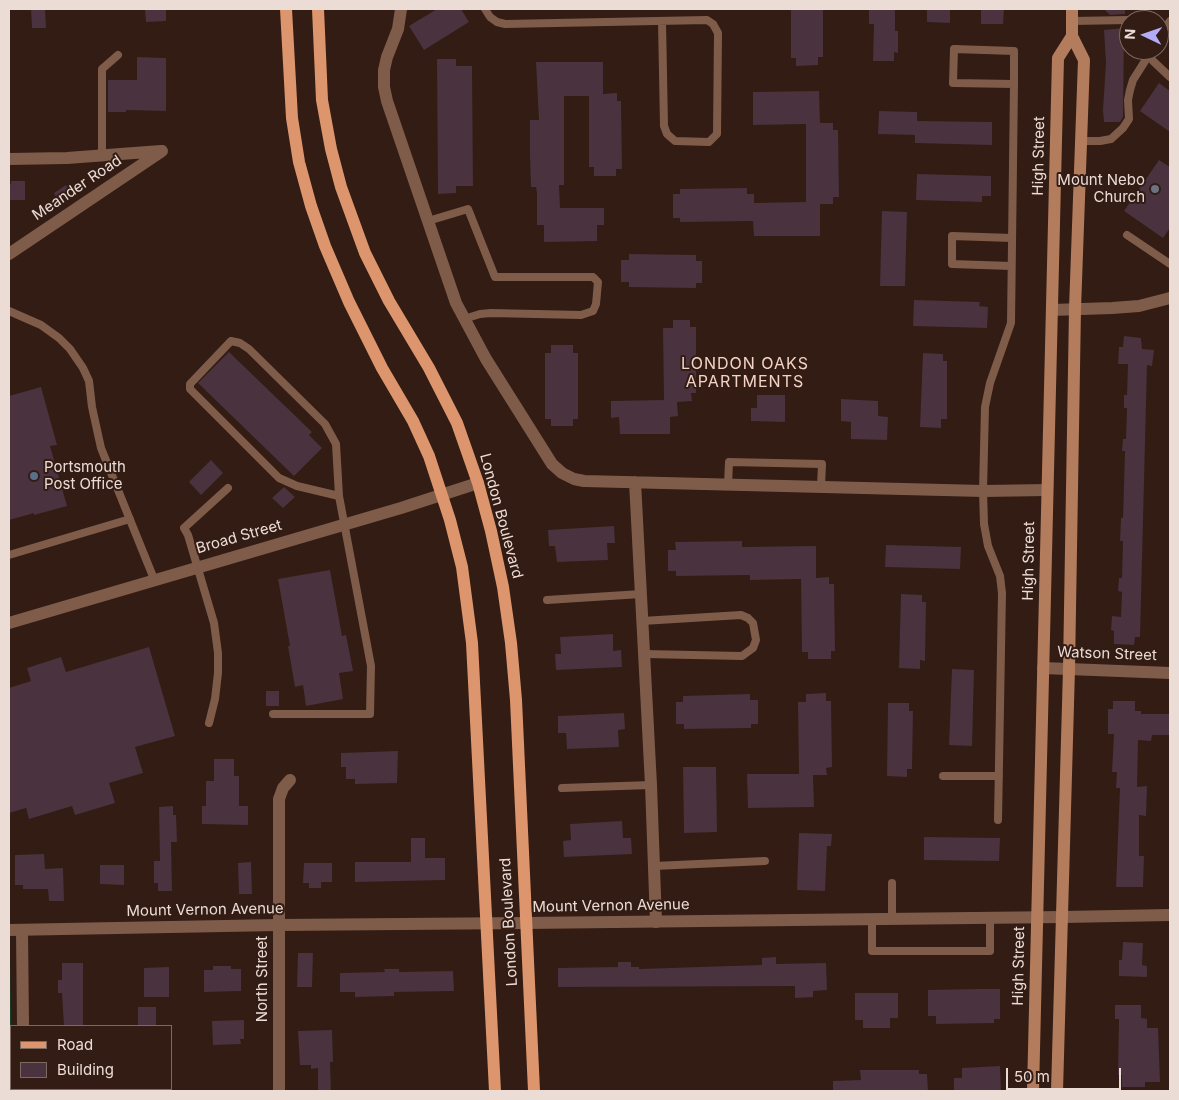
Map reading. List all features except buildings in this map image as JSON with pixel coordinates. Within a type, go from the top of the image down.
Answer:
[{"type":"main road","name":"London Boulevard","points":[[286,9],[292,118],[299,162],[311,206],[325,246],[349,302],[382,368],[414,421],[429,456],[443,495],[462,567],[472,643],[495,1091]]},
{"type":"main road","name":"London Boulevard","points":[[318,9],[322,100],[331,149],[354,225],[365,253],[389,301],[457,423],[478,484],[503,587],[511,643],[516,700],[534,1091]]},
{"type":"main road","points":[[1057,1091],[1069,669],[1075,309],[1084,60],[1072,36],[1072,15]]},
{"type":"main road","name":"High Street","points":[[1033,1091],[1058,58],[1072,36]]},
{"type":"street","points":[[401,9],[398,29],[384,70],[386,101],[456,303],[486,359],[552,464],[562,473],[574,479],[584,481],[983,491],[1047,490]]},
{"type":"street","name":"Meander Road","points":[[9,254],[163,151],[102,156]]},
{"type":"street","points":[[9,159],[102,156]]},
{"type":"street","points":[[1052,310],[1139,306],[1170,298]]},
{"type":"street","points":[[635,482],[651,785],[656,922]]},
{"type":"street","name":"Broad Street","points":[[9,623],[478,484]]},
{"type":"street","name":"Watson Street","points":[[1043,668],[1170,673]]},
{"type":"street","name":"North Street","points":[[279,1091],[279,799],[283,788],[290,780]]},
{"type":"street","name":"Mount Vernon Avenue","points":[[15,930],[278,924],[486,924],[1170,915]]},
{"type":"street","points":[[15,930],[24,1025]]},
{"type":"lane","points":[[486,9],[490,17],[505,24],[707,20],[717,28],[717,134],[709,142],[675,142],[667,134],[664,126],[662,21]]},
{"type":"lane","points":[[1072,15],[1119,19]]},
{"type":"lane","points":[[998,820],[1002,593],[1000,576],[988,546],[984,524],[983,491],[985,407],[990,383],[1011,323],[1012,266],[1014,84],[1014,51],[954,49],[953,83],[1014,84]]},
{"type":"lane","points":[[102,156],[102,69],[118,55]]},
{"type":"lane","points":[[1081,141],[1111,139],[1123,128],[1129,119],[1130,90],[1133,80],[1144,60]]},
{"type":"lane","points":[[1153,60],[1170,77]]},
{"type":"lane","points":[[428,221],[468,209],[495,277],[593,277],[598,282],[596,304],[593,311],[581,315],[492,313],[480,314],[464,319]]},
{"type":"lane","points":[[1127,235],[1170,264]]},
{"type":"lane","points":[[1012,238],[952,236],[952,264],[1012,266]]},
{"type":"lane","points":[[9,311],[40,325],[59,338],[70,349],[83,368],[89,382],[101,448],[154,579]]},
{"type":"lane","points":[[273,714],[370,714],[371,666],[339,496],[336,444],[325,424],[249,349],[240,343],[231,341],[190,384],[190,389],[279,478],[297,486],[339,496]]},
{"type":"lane","points":[[728,485],[729,462],[822,464],[821,487]]},
{"type":"lane","points":[[208,724],[215,699],[218,653],[214,623],[188,535],[184,528],[228,488]]},
{"type":"lane","points":[[9,555],[130,519]]},
{"type":"lane","points":[[547,600],[641,594]]},
{"type":"lane","points":[[642,621],[741,615],[748,618],[752,623],[756,640],[753,648],[742,656],[644,654]]},
{"type":"lane","points":[[943,776],[999,776]]},
{"type":"lane","points":[[562,788],[651,785]]},
{"type":"lane","points":[[654,866],[765,861]]},
{"type":"lane","points":[[892,883],[892,918]]},
{"type":"lane","points":[[872,919],[872,951],[990,951],[990,918]]},
{"type":"green space","points":[[9,953],[11,1025],[10,1090],[12,1091],[9,1091]]},
{"type":"place","name":"Mount Nebo Church","points":[[1155,189]]},
{"type":"place","name":"Portsmouth Post Office","points":[[34,476]]},
{"type":"district","name":"LONDON OAKS APARTMENTS","points":[[745,373]]}]
